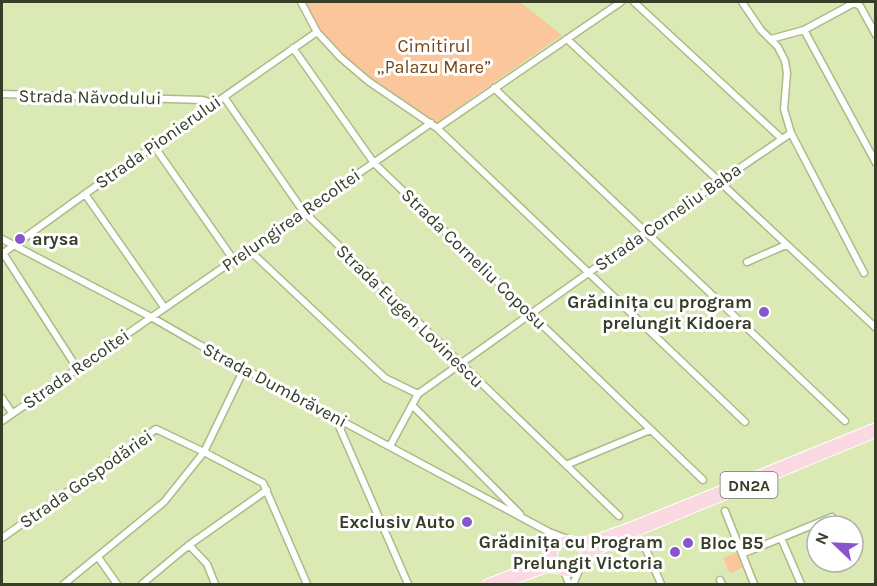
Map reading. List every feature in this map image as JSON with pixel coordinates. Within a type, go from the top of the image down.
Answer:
[{"type":"main road","name":"DN2A","points":[[486,585],[542,561],[563,541],[593,540],[632,526],[876,428]]},
{"type":"main road","name":"DN2A","points":[[503,585],[547,568],[573,571],[597,551],[622,538],[876,433]]},
{"type":"main road","points":[[574,541],[584,551],[582,564]]},
{"type":"main road","points":[[554,551],[555,564],[562,570]]},
{"type":"street","points":[[301,2],[317,32],[340,57],[368,81],[434,126],[745,422]]},
{"type":"street","name":"Prelungirea Recoltei","points":[[151,317],[374,163],[494,88],[621,2]]},
{"type":"street","points":[[634,2],[782,139]]},
{"type":"street","points":[[742,2],[761,30],[778,47],[787,67],[784,109],[791,133],[864,273]]},
{"type":"street","points":[[771,39],[804,30],[854,3],[860,6],[876,35]]},
{"type":"street","points":[[804,30],[876,163]]},
{"type":"street","name":"Strada Pionierului","points":[[2,254],[317,32]]},
{"type":"street","points":[[567,39],[876,328]]},
{"type":"street","name":"Strada Corneliu Coposu","points":[[293,48],[374,163],[703,480]]},
{"type":"street","points":[[494,88],[845,421]]},
{"type":"street","name":"Strada Năvodului","points":[[2,94],[203,99],[214,104]]},
{"type":"street","name":"Strada Eugen Lovinescu","points":[[224,97],[303,212],[619,516]]},
{"type":"street","name":"Strada Corneliu Baba","points":[[417,394],[791,133]]},
{"type":"street","points":[[154,146],[233,259]]},
{"type":"street","points":[[85,194],[164,307]]},
{"type":"street","name":"Strada Dumbrăveni","points":[[2,239],[524,519],[549,532],[574,541]]},
{"type":"street","points":[[747,262],[786,245]]},
{"type":"street","points":[[248,249],[385,378],[417,394],[390,446]]},
{"type":"street","points":[[2,254],[77,368]]},
{"type":"street","name":"Strada Recoltei","points":[[2,421],[151,317]]},
{"type":"street","points":[[64,585],[164,502],[204,452],[244,369]]},
{"type":"street","points":[[2,398],[12,413]]},
{"type":"street","points":[[412,405],[524,519]]},
{"type":"street","points":[[335,417],[408,585]]},
{"type":"street","name":"Strada Gospodăriei","points":[[2,538],[156,429],[204,452]]},
{"type":"street","points":[[566,465],[650,430]]},
{"type":"street","points":[[204,452],[263,483],[307,585]]},
{"type":"street","points":[[142,585],[189,545],[267,490]]},
{"type":"street","points":[[725,511],[754,585]]},
{"type":"street","points":[[742,554],[805,528]]},
{"type":"street","points":[[549,532],[554,551]]},
{"type":"street","points":[[781,538],[801,585]]},
{"type":"street","points":[[189,545],[207,564],[215,585]]},
{"type":"street","points":[[645,547],[661,585]]},
{"type":"street","points":[[98,557],[117,585]]},
{"type":"street","points":[[573,585],[582,564]]},
{"type":"street","points":[[562,570],[569,585]]},
{"type":"green space","name":"Cimitirul „Palazu Mare”","points":[[302,2],[520,2],[562,35],[436,123],[406,105],[349,64],[322,34]]},
{"type":"green space","points":[[738,552],[744,567],[730,573],[723,558]]},
{"type":"place","name":"arysa","points":[[20,239]]},
{"type":"place","name":"Grădinița cu program prelungit Kidoera","points":[[764,312]]},
{"type":"place","name":"Exclusiv Auto","points":[[467,522]]},
{"type":"place","name":"Bloc B5","points":[[688,543]]},
{"type":"place","name":"Grădinița cu Program Prelungit Victoria","points":[[675,552]]}]
